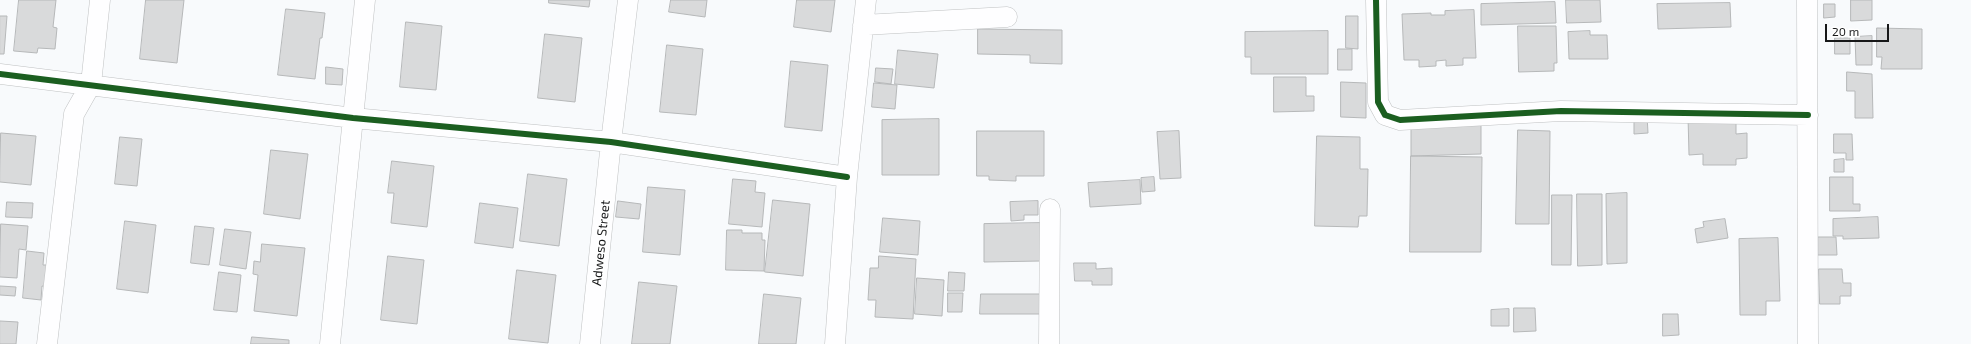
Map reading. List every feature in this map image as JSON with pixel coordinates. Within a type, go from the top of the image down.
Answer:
[{"type":"street","points":[[47,344],[74,114],[91,84],[100,0]]},
{"type":"street","points":[[330,344],[365,0]]},
{"type":"street","name":"Adweso Street","points":[[590,344],[611,142],[628,0]]},
{"type":"street","points":[[835,344],[847,177],[866,0]]},
{"type":"street","points":[[1376,0],[1378,102],[1385,115],[1400,120],[1561,111],[1808,115]]},
{"type":"street","points":[[1806,0],[1808,115],[1808,344]]},
{"type":"street","points":[[863,26],[1007,17]]},
{"type":"street","points":[[0,74],[91,84],[353,118],[611,142],[847,177]]},
{"type":"street","points":[[1049,344],[1050,209]]},
{"type":"building","points":[[19,0],[56,0],[53,27],[57,28],[55,49],[38,48],[37,53],[14,51]]},
{"type":"building","points":[[146,0],[184,0],[177,63],[140,59]]},
{"type":"building","points":[[549,0],[590,0],[589,7],[549,3]]},
{"type":"building","points":[[671,0],[707,0],[705,17],[669,12]]},
{"type":"building","points":[[797,0],[835,0],[831,32],[794,27]]},
{"type":"building","points":[[1566,0],[1600,0],[1601,22],[1567,23]]},
{"type":"building","points":[[1851,0],[1872,0],[1872,20],[1851,21]]},
{"type":"building","points":[[1555,2],[1556,23],[1481,25],[1481,4]]},
{"type":"building","points":[[1730,3],[1731,27],[1658,29],[1657,4]]},
{"type":"building","points":[[1824,4],[1835,4],[1835,17],[1824,18]]},
{"type":"building","points":[[286,9],[325,13],[315,79],[278,75]]},
{"type":"building","points":[[1474,10],[1476,58],[1463,58],[1463,65],[1446,66],[1446,60],[1436,61],[1436,66],[1419,67],[1419,60],[1404,60],[1402,14],[1431,13],[1431,15],[1445,15],[1445,11]]},
{"type":"building","points":[[0,16],[7,16],[4,54],[0,54]]},
{"type":"building","points":[[1346,16],[1358,16],[1358,49],[1346,48]]},
{"type":"building","points":[[406,22],[442,26],[436,90],[400,87]]},
{"type":"building","points":[[1518,26],[1556,26],[1557,63],[1554,63],[1554,71],[1519,72]]},
{"type":"building","points":[[1877,28],[1922,29],[1922,69],[1881,69],[1882,57],[1877,57]]},
{"type":"building","points":[[978,29],[1062,30],[1062,64],[1030,63],[1030,55],[978,54]]},
{"type":"building","points":[[1328,31],[1328,74],[1251,74],[1251,57],[1245,57],[1245,32]]},
{"type":"building","points":[[1590,31],[1590,35],[1607,35],[1608,59],[1569,59],[1568,32]]},
{"type":"building","points":[[545,34],[582,38],[575,102],[538,98]]},
{"type":"building","points":[[1872,36],[1872,65],[1856,65],[1855,37]]},
{"type":"building","points":[[1835,38],[1850,38],[1850,54],[1835,54]]},
{"type":"building","points":[[667,45],[703,49],[696,115],[660,112]]},
{"type":"building","points":[[1338,49],[1352,49],[1352,70],[1338,70]]},
{"type":"building","points":[[898,50],[938,54],[934,88],[895,84]]},
{"type":"building","points":[[791,61],[828,65],[822,131],[785,127]]},
{"type":"building","points":[[326,67],[343,69],[342,85],[326,84]]},
{"type":"building","points":[[876,68],[893,69],[891,84],[875,82]]},
{"type":"building","points":[[1847,72],[1872,74],[1873,118],[1855,118],[1855,91],[1847,91]]},
{"type":"building","points":[[1274,77],[1306,77],[1306,96],[1314,96],[1314,111],[1274,112]]},
{"type":"building","points":[[1341,82],[1366,83],[1366,118],[1341,117]]},
{"type":"building","points":[[874,83],[897,85],[895,109],[872,107]]},
{"type":"building","points":[[1647,115],[1648,133],[1634,134],[1634,116]]},
{"type":"building","points":[[1736,115],[1736,134],[1747,133],[1747,158],[1736,159],[1736,165],[1703,165],[1703,154],[1689,155],[1688,116]]},
{"type":"building","points":[[939,119],[939,175],[882,175],[882,120]]},
{"type":"building","points":[[1481,124],[1481,154],[1411,156],[1411,126]]},
{"type":"building","points":[[1518,130],[1550,131],[1549,224],[1516,224]]},
{"type":"building","points":[[977,131],[1044,131],[1044,176],[1016,176],[1016,181],[989,180],[989,176],[977,176]]},
{"type":"building","points":[[1179,131],[1181,178],[1160,179],[1157,132]]},
{"type":"building","points":[[1,133],[36,136],[31,185],[0,182]]},
{"type":"building","points":[[1834,134],[1852,134],[1853,160],[1846,160],[1846,153],[1834,153]]},
{"type":"building","points":[[1317,136],[1360,137],[1360,169],[1368,169],[1367,216],[1359,216],[1358,227],[1315,226]]},
{"type":"building","points":[[120,137],[142,139],[137,186],[115,184]]},
{"type":"building","points":[[271,150],[308,154],[300,219],[264,214]]},
{"type":"building","points":[[1411,156],[1482,157],[1481,252],[1410,252]]},
{"type":"building","points":[[1844,159],[1844,172],[1834,172],[1834,160]]},
{"type":"building","points":[[392,161],[434,166],[427,227],[391,223],[394,193],[388,193]]},
{"type":"building","points":[[528,174],[567,179],[559,246],[520,241]]},
{"type":"building","points":[[1154,177],[1155,191],[1142,192],[1141,178]]},
{"type":"building","points":[[1830,177],[1853,177],[1853,204],[1860,204],[1860,211],[1830,211]]},
{"type":"building","points":[[733,179],[756,181],[755,192],[765,193],[762,227],[729,224]]},
{"type":"building","points":[[1140,180],[1141,204],[1090,207],[1088,183]]},
{"type":"building","points":[[648,187],[685,190],[680,255],[643,252]]},
{"type":"building","points":[[1627,193],[1627,263],[1607,264],[1606,194]]},
{"type":"building","points":[[1577,194],[1602,194],[1602,265],[1578,266]]},
{"type":"building","points":[[1552,195],[1572,195],[1571,265],[1552,265]]},
{"type":"building","points":[[773,200],[810,204],[803,276],[765,272]]},
{"type":"building","points":[[618,201],[641,204],[639,219],[616,217]]},
{"type":"building","points":[[1038,201],[1038,215],[1024,215],[1024,220],[1011,221],[1010,202]]},
{"type":"building","points":[[7,202],[33,203],[32,218],[6,217]]},
{"type":"building","points":[[480,203],[518,208],[513,248],[475,243]]},
{"type":"building","points":[[1878,217],[1879,238],[1843,239],[1843,236],[1833,236],[1833,219]]},
{"type":"building","points":[[883,218],[920,221],[918,255],[880,252]]},
{"type":"building","points":[[1725,219],[1728,238],[1697,243],[1695,229],[1704,227],[1703,222]]},
{"type":"building","points":[[125,221],[156,225],[148,293],[117,289]]},
{"type":"building","points":[[1041,223],[1041,261],[984,262],[984,224]]},
{"type":"building","points":[[1,224],[28,226],[26,250],[19,249],[17,278],[0,277]]},
{"type":"building","points":[[195,226],[214,228],[209,265],[191,263]]},
{"type":"building","points":[[225,229],[251,232],[246,269],[220,265]]},
{"type":"building","points":[[727,230],[742,230],[742,233],[762,233],[762,240],[765,240],[764,271],[726,270]]},
{"type":"building","points":[[1818,237],[1836,237],[1837,255],[1818,255]]},
{"type":"building","points":[[1778,238],[1780,301],[1766,301],[1766,315],[1740,315],[1739,239]]},
{"type":"building","points":[[262,244],[305,248],[297,316],[254,311],[258,275],[253,274],[254,261],[260,262]]},
{"type":"building","points":[[27,251],[44,253],[43,265],[49,265],[48,287],[42,286],[41,300],[23,298]]},
{"type":"building","points":[[388,256],[424,260],[417,324],[381,320]]},
{"type":"building","points":[[879,256],[916,259],[913,319],[875,317],[876,300],[868,300],[870,268],[878,268]]},
{"type":"building","points":[[1074,263],[1096,263],[1096,269],[1112,268],[1112,285],[1092,285],[1092,281],[1075,281]]},
{"type":"building","points":[[1819,269],[1842,269],[1843,283],[1851,283],[1851,296],[1840,296],[1840,304],[1820,304]]},
{"type":"building","points":[[517,270],[556,275],[548,343],[509,339]]},
{"type":"building","points":[[219,272],[241,275],[237,312],[214,310]]},
{"type":"building","points":[[949,272],[965,273],[964,291],[948,291]]},
{"type":"building","points":[[917,278],[944,280],[942,316],[915,314]]},
{"type":"building","points":[[639,282],[677,286],[670,344],[632,344]]},
{"type":"building","points":[[0,286],[16,287],[15,296],[0,295]]},
{"type":"building","points":[[948,293],[963,293],[962,312],[948,312]]},
{"type":"building","points":[[764,294],[801,298],[796,344],[759,344]]},
{"type":"building","points":[[981,294],[1042,294],[1042,314],[980,314]]},
{"type":"building","points":[[1514,308],[1535,308],[1536,331],[1514,332]]},
{"type":"building","points":[[1509,309],[1509,326],[1491,326],[1491,310]]},
{"type":"building","points":[[1663,314],[1678,314],[1679,335],[1663,336]]},
{"type":"building","points":[[0,321],[18,322],[16,344],[0,344]]},
{"type":"building","points":[[252,337],[289,340],[289,344],[251,344]]},
{"type":"cycle path","points":[[1376,0],[1378,102],[1385,115],[1400,120],[1561,111],[1808,115]]},
{"type":"cycle path","points":[[0,74],[353,118],[611,142],[847,177]]}]
